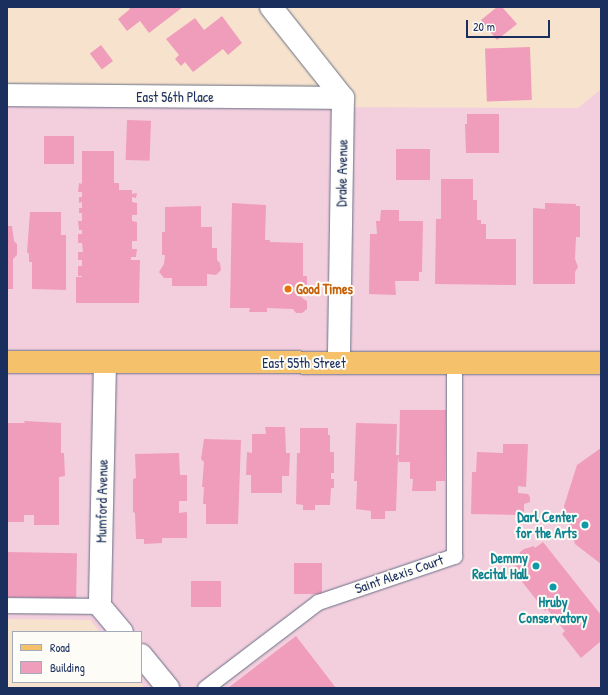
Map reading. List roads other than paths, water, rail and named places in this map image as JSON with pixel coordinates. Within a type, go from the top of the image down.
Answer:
[{"type":"main road","name":"East 55th Street","points":[[7,362],[601,363]]},
{"type":"street","points":[[271,7],[343,98]]},
{"type":"street","name":"East 56th Place","points":[[7,95],[343,98]]},
{"type":"street","name":"Drake Avenue","points":[[339,363],[343,98]]},
{"type":"street","name":"Mumford Avenue","points":[[100,606],[104,362]]},
{"type":"street","points":[[100,606],[121,631]]},
{"type":"street","points":[[142,656],[168,688]]},
{"type":"lane","name":"Saint Alexis Court","points":[[205,688],[318,602],[454,556],[454,363]]},
{"type":"lane","points":[[7,605],[100,606]]},
{"type":"place","name":"Good Times","points":[[288,289]]},
{"type":"place","name":"Darl Center for the Arts","points":[[585,525]]},
{"type":"place","name":"Demmy Recital Hall","points":[[536,566]]},
{"type":"place","name":"Hruby Conservatory","points":[[553,587]]}]
